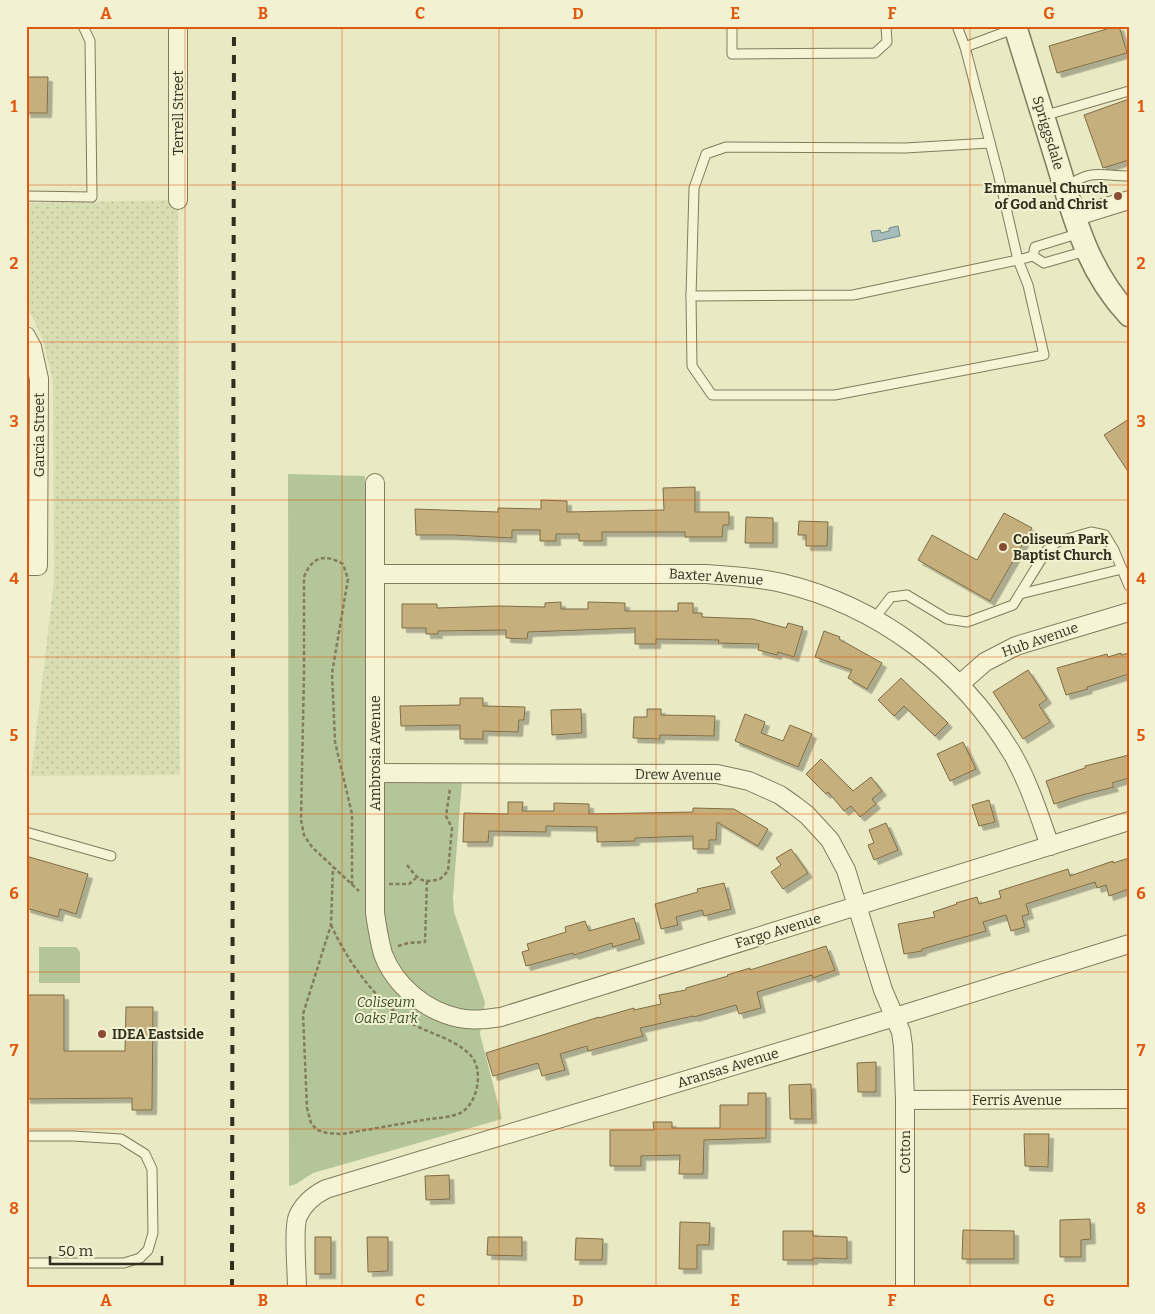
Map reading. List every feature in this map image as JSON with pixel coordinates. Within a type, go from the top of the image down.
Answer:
[{"type":"street","name":"Terrell Street","points":[[178,26],[178,200]]},
{"type":"street","name":"Spriggsdale","points":[[1016,27],[1080,233],[1103,283],[1129,315]]},
{"type":"street","points":[[1080,233],[1129,200]]},
{"type":"street","name":"Garcia Street","points":[[26,336],[32,347],[33,379],[32,566]]},
{"type":"street","name":"Ambrosia Avenue","points":[[375,483],[375,912],[384,955],[395,976],[413,995],[427,1006]]},
{"type":"street","name":"Baxter Avenue","points":[[375,574],[707,574],[745,576],[782,583],[818,594],[874,619],[917,647],[960,684],[994,725],[1014,757],[1030,790],[1050,846]]},
{"type":"street","name":"Hub Avenue","points":[[960,684],[986,662],[1016,646],[1129,612]]},
{"type":"street","name":"Drew Avenue","points":[[375,774],[700,774],[733,777],[780,795],[794,804],[813,821],[830,840],[839,855],[858,906],[888,1005],[895,1017]]},
{"type":"street","name":"Fargo Avenue","points":[[427,1006],[459,1018],[482,1020],[501,1017],[1129,822]]},
{"type":"street","name":"Aransas Avenue","points":[[297,1288],[297,1217],[314,1196],[326,1189],[895,1017],[1129,944]]},
{"type":"street","name":"Cotton","points":[[895,1017],[901,1032],[903,1046],[905,1100],[905,1288]]},
{"type":"street","name":"Ferris Avenue","points":[[905,1100],[1129,1100]]},
{"type":"lane","points":[[26,196],[92,197],[90,41],[83,26]]},
{"type":"lane","points":[[732,26],[732,54],[875,53],[887,42],[886,26]]},
{"type":"lane","points":[[957,26],[965,47],[990,143],[1018,260],[1028,285],[1044,354],[835,395],[712,395],[692,366],[691,296],[694,188],[706,154],[726,147],[905,148],[990,143]]},
{"type":"lane","points":[[965,47],[1016,27]]},
{"type":"lane","points":[[1043,116],[1129,91]]},
{"type":"lane","points":[[1065,188],[1078,178],[1088,175],[1129,176]]},
{"type":"lane","points":[[691,296],[853,295],[1033,256],[1044,263],[1080,233]]},
{"type":"lane","points":[[1033,256],[1035,247],[1080,233]]},
{"type":"lane","points":[[874,619],[891,597],[907,595],[947,619],[968,622],[1013,605],[1047,550],[1057,542],[1091,532],[1105,535],[1114,550],[1129,586]]},
{"type":"lane","points":[[1020,594],[1122,569]]},
{"type":"lane","points":[[26,832],[111,856]]},
{"type":"lane","points":[[26,1136],[120,1139],[145,1154],[152,1169],[153,1234],[148,1250],[140,1258],[124,1263],[26,1263]]},
{"type":"path","points":[[352,885],[352,814],[335,742],[332,673],[348,579],[347,572],[342,564],[335,559],[324,557],[316,560],[307,569],[304,577],[301,820],[304,835],[312,847],[352,885],[364,896]]},
{"type":"path","points":[[407,865],[422,881],[440,879],[448,871],[452,828],[446,816],[451,782]]},
{"type":"path","points":[[331,925],[368,984],[394,1010],[410,1022],[461,1048],[472,1057],[477,1066],[477,1087],[470,1104],[462,1112],[445,1117],[342,1134],[317,1130],[311,1123],[307,1108],[304,1014],[331,925],[333,867]]},
{"type":"path","points":[[385,884],[409,884],[417,877]]},
{"type":"path","points":[[393,948],[408,943],[424,942],[427,880]]},
{"type":"green space","points":[[178,200],[180,775],[31,776],[54,582],[53,382],[43,340],[31,314],[26,309],[26,203]]},
{"type":"green space","name":"Coliseum Oaks Park","points":[[288,474],[365,476],[365,781],[462,781],[453,897],[454,912],[485,1002],[480,1034],[502,1119],[313,1173],[296,1184],[289,1186]]},
{"type":"green space","points":[[39,947],[76,947],[80,952],[80,983],[39,983]]},
{"type":"water","points":[[898,226],[900,236],[873,242],[871,231],[880,230],[881,233],[889,231],[889,228]]},
{"type":"building","points":[[1119,26],[1127,53],[1057,73],[1049,46]]},
{"type":"building","points":[[26,77],[48,77],[47,113],[26,113]]},
{"type":"building","points":[[1129,99],[1129,160],[1103,168],[1084,115]]},
{"type":"building","points":[[1129,419],[1129,473],[1104,435]]},
{"type":"building","points":[[695,487],[695,512],[729,512],[729,525],[723,525],[722,537],[685,537],[685,532],[602,532],[602,541],[579,541],[579,534],[556,534],[556,541],[540,541],[540,530],[512,530],[512,538],[416,535],[415,509],[498,512],[498,508],[541,509],[541,500],[567,501],[567,512],[664,510],[663,488]]},
{"type":"building","name":"Coliseum Park Baptist Church","points":[[1004,513],[1032,528],[990,601],[918,560],[932,535],[977,560]]},
{"type":"building","points":[[746,517],[773,518],[773,543],[745,543]]},
{"type":"building","points":[[799,521],[828,522],[827,546],[806,546],[806,535],[798,535]]},
{"type":"building","points":[[561,602],[561,609],[588,609],[588,602],[625,603],[625,611],[678,611],[678,603],[693,603],[693,613],[702,613],[702,617],[753,619],[786,628],[788,623],[803,627],[794,657],[778,652],[777,655],[758,650],[759,644],[718,643],[719,640],[656,639],[656,644],[635,644],[635,628],[528,632],[527,639],[506,638],[506,630],[438,631],[438,634],[426,634],[426,628],[402,628],[402,604],[437,604],[437,608],[545,607],[545,603]]},
{"type":"building","points":[[824,631],[840,637],[839,639],[882,663],[867,689],[848,678],[852,670],[815,657]]},
{"type":"building","points":[[1121,653],[1121,655],[1129,653],[1129,674],[1066,695],[1057,668],[1107,654],[1108,657]]},
{"type":"building","points":[[1028,670],[1047,699],[1039,705],[1050,722],[1023,739],[993,692]]},
{"type":"building","points":[[901,678],[948,723],[935,736],[904,706],[894,716],[878,700]]},
{"type":"building","points":[[460,698],[483,698],[483,706],[525,707],[524,720],[519,720],[518,732],[483,731],[483,739],[460,739],[460,725],[401,726],[400,706],[460,705]]},
{"type":"building","points":[[581,709],[582,733],[552,735],[551,710]]},
{"type":"building","points":[[647,709],[661,709],[661,715],[715,716],[714,736],[660,735],[660,739],[633,738],[634,717],[647,717]]},
{"type":"building","points":[[745,714],[765,722],[761,733],[783,741],[790,725],[812,734],[798,767],[735,741]]},
{"type":"building","points":[[963,742],[976,769],[950,781],[937,754]]},
{"type":"building","points":[[1129,755],[1129,778],[1112,783],[1114,787],[1054,804],[1046,781],[1085,768],[1085,766]]},
{"type":"building","points":[[821,759],[853,791],[871,777],[882,791],[872,799],[876,804],[860,817],[851,806],[844,811],[828,792],[826,794],[806,774]]},
{"type":"building","points":[[989,800],[995,822],[979,826],[972,805]]},
{"type":"building","points":[[508,802],[523,802],[522,811],[554,811],[554,803],[589,804],[589,814],[693,812],[693,808],[734,809],[768,829],[758,846],[717,822],[716,840],[709,840],[709,849],[693,849],[693,836],[635,838],[635,841],[597,842],[597,827],[546,826],[546,832],[489,831],[488,842],[463,842],[464,813],[508,814]]},
{"type":"building","points":[[886,823],[898,850],[874,860],[868,845],[874,843],[869,830]]},
{"type":"building","points":[[791,849],[808,873],[783,889],[771,872],[781,865],[776,858]]},
{"type":"building","points":[[26,856],[88,874],[76,914],[60,909],[58,917],[26,908]]},
{"type":"building","points":[[1129,858],[1129,889],[1109,896],[1106,885],[1097,888],[1095,882],[1026,904],[1029,914],[1022,916],[1025,927],[1011,931],[1006,915],[983,922],[986,931],[922,949],[922,951],[904,954],[898,924],[935,917],[933,912],[977,897],[979,904],[1001,898],[999,891],[1068,869],[1070,876],[1113,861],[1113,863]]},
{"type":"building","points":[[724,883],[731,909],[704,916],[702,910],[676,917],[678,925],[661,929],[655,904],[698,892],[697,889]]},
{"type":"building","points":[[634,918],[640,939],[613,947],[612,943],[574,955],[573,953],[526,966],[522,952],[529,950],[527,944],[566,932],[565,927],[585,921],[589,931]]},
{"type":"building","points":[[826,946],[835,970],[813,978],[812,975],[757,992],[761,1008],[739,1014],[736,1005],[694,1017],[640,1028],[643,1036],[588,1051],[587,1046],[560,1054],[565,1070],[542,1076],[538,1063],[493,1076],[486,1053],[599,1017],[634,1008],[634,1010],[661,1004],[659,995],[686,990],[686,988],[727,975],[750,968],[750,970]]},
{"type":"building","points":[[26,995],[64,995],[64,1051],[125,1051],[126,1007],[153,1007],[152,1110],[132,1110],[132,1098],[26,1099]]},
{"type":"building","points":[[876,1062],[876,1092],[858,1092],[857,1063]]},
{"type":"building","points":[[811,1084],[812,1119],[790,1119],[789,1085]]},
{"type":"building","points":[[748,1093],[766,1093],[766,1138],[704,1140],[703,1174],[679,1174],[680,1155],[641,1156],[641,1166],[610,1166],[610,1130],[654,1130],[653,1122],[672,1122],[672,1128],[720,1128],[720,1105],[748,1105]]},
{"type":"building","points":[[1024,1134],[1049,1134],[1048,1167],[1025,1166]]},
{"type":"building","points":[[449,1175],[450,1199],[426,1200],[425,1176]]},
{"type":"building","points":[[1090,1219],[1091,1239],[1081,1240],[1081,1257],[1060,1257],[1060,1220]]},
{"type":"building","points":[[680,1222],[710,1223],[709,1245],[697,1245],[697,1269],[679,1269]]},
{"type":"building","points":[[963,1230],[1014,1231],[1014,1259],[962,1259]]},
{"type":"building","points":[[783,1231],[813,1231],[813,1236],[847,1237],[847,1259],[813,1258],[813,1260],[783,1260]]},
{"type":"building","points":[[315,1237],[331,1237],[331,1274],[315,1274]]},
{"type":"building","points":[[367,1237],[388,1237],[388,1271],[368,1272]]},
{"type":"building","points":[[488,1237],[522,1237],[522,1256],[487,1255]]},
{"type":"building","points":[[576,1238],[603,1239],[602,1260],[575,1260]]},
{"type":"railway","points":[[232,1288],[234,26]]},
{"type":"place","name":"Emmanuel Church of God and Christ","points":[[1118,196]]},
{"type":"place","name":"Coliseum Park Baptist Church","points":[[1003,547]]},
{"type":"place","name":"IDEA Eastside","points":[[102,1034]]}]
